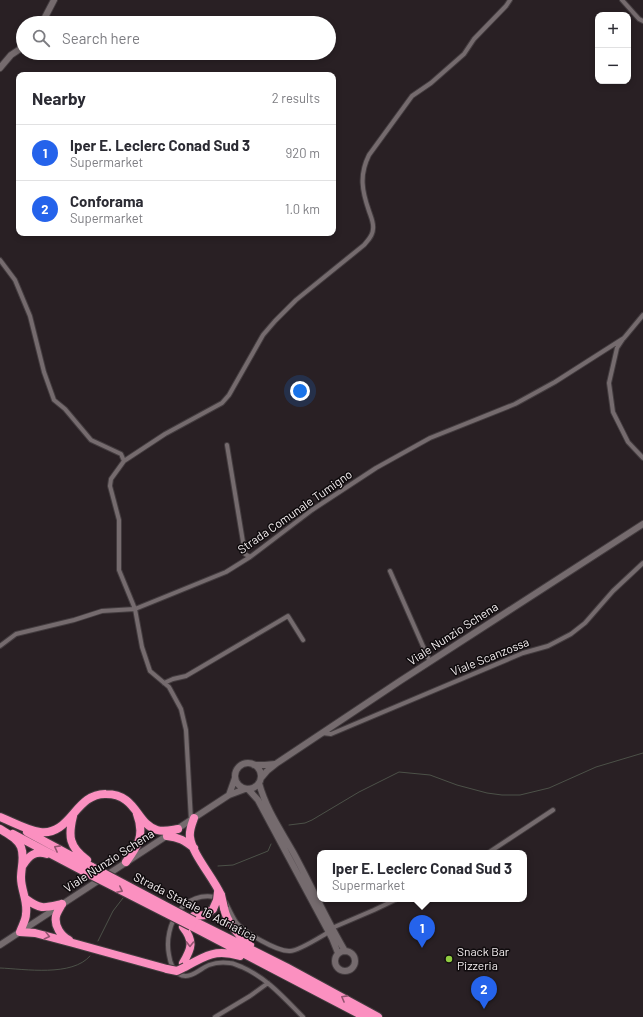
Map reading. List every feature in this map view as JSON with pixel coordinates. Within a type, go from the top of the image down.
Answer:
[{"type":"highway","points":[[0,817],[27,829],[42,832],[55,830],[65,823],[88,799],[98,794],[108,794],[119,796],[128,800],[147,825],[156,830],[165,831],[178,829]]},
{"type":"highway","points":[[126,862],[138,844],[141,834],[140,821],[134,808]]},
{"type":"highway","points":[[73,815],[70,830],[72,844],[90,868]]},
{"type":"highway","name":"Strada Statale 16 Adriatica","points":[[0,817],[159,906],[286,967],[378,1017]]},
{"type":"highway","points":[[193,819],[190,836],[194,848],[219,891],[225,913],[236,933],[250,944],[286,967]]},
{"type":"highway","points":[[0,828],[16,840],[21,848],[23,865],[21,877],[22,888],[26,899],[26,915],[20,932],[35,933],[167,969],[184,965],[216,953],[227,952],[243,957],[292,979]]},
{"type":"highway","name":"Strada Statale 16 Adriatica","points":[[0,828],[67,862],[90,868],[117,880],[159,906]]},
{"type":"highway","points":[[167,836],[175,836],[182,839],[194,848]]},
{"type":"highway","points":[[23,865],[29,856],[35,853],[44,853],[67,862]]},
{"type":"highway","points":[[184,965],[190,950],[191,922],[213,909],[219,891]]},
{"type":"highway","points":[[26,899],[36,906],[45,908],[62,904]]},
{"type":"highway","points":[[62,904],[56,916],[57,925],[62,937],[73,943]]},
{"type":"highway","name":"Strada Statale 16 Adriatica","points":[[191,922],[292,979],[365,1017]]},
{"type":"street","points":[[46,16],[54,0]]},
{"type":"street","points":[[193,819],[186,730],[181,709],[169,687],[150,671],[142,647],[135,609],[119,570],[119,520],[110,486],[111,479],[124,461],[165,434],[222,403],[229,395],[263,335],[275,321],[296,300],[364,245],[371,236],[373,230],[373,222],[363,193],[364,165],[369,155],[412,96],[444,73],[464,54],[474,39],[510,0]]},
{"type":"street","points":[[622,0],[639,19],[643,21]]},
{"type":"street","points":[[0,68],[16,52]]},
{"type":"street","points":[[0,260],[15,280],[30,316],[44,372],[54,400],[65,409],[91,440],[121,454],[124,461]]},
{"type":"street","name":"Strada Comunale Tumigno","points":[[0,646],[16,634],[74,620],[102,611],[135,609],[226,572],[250,557],[312,510],[376,468],[430,438],[515,404],[555,382],[624,338],[643,315]]},
{"type":"street","points":[[624,338],[617,348],[609,383],[613,412],[628,442],[643,458]]},
{"type":"street","points":[[227,444],[245,554],[250,557]]},
{"type":"street","name":"Viale Nunzio Schena","points":[[260,781],[267,771],[277,763],[643,524]]},
{"type":"street","name":"Viale Scanzossa","points":[[322,733],[330,734],[523,653],[548,646],[571,634],[586,623],[613,591],[643,563]]},
{"type":"street","points":[[390,571],[430,662]]},
{"type":"street","points":[[164,683],[173,678],[186,676],[288,616],[303,640]]},
{"type":"street","points":[[229,795],[236,771],[242,765],[246,763],[258,767],[261,773],[260,781],[265,803],[293,853],[330,930],[338,954]]},
{"type":"street","name":"Viale Nunzio Schena","points":[[254,765],[277,763]]},
{"type":"street","points":[[235,778],[240,786],[247,789],[258,800],[330,930],[345,951],[350,952],[355,959],[354,965],[348,971],[341,971],[336,966],[334,960],[338,954],[345,951]]},
{"type":"street","points":[[247,789],[256,786],[260,781]]},
{"type":"street","name":"Viale Nunzio Schena","points":[[0,945],[229,795],[247,789]]},
{"type":"street","points":[[493,850],[554,810]]},
{"type":"street","points":[[303,1017],[268,983],[254,972],[233,963],[219,962],[209,965],[192,974],[185,976],[179,974],[170,963],[167,948],[168,932],[171,924],[183,905],[194,899],[213,896],[220,899],[226,904],[237,923],[247,933],[279,950],[290,952],[302,947],[330,930],[390,902]]},
{"type":"street","points":[[215,1017],[250,996],[268,983]]},
{"type":"waterway","points":[[289,825],[305,823],[312,820],[359,792],[399,772],[430,775],[457,785],[487,793],[520,795],[549,788],[596,767],[643,753]]},
{"type":"waterway","points":[[218,866],[233,865],[268,851],[271,844]]},
{"type":"waterway","points":[[98,941],[113,911],[123,898]]},
{"type":"waterway","points":[[0,968],[35,970],[60,969],[72,967],[82,963],[90,956]]},
{"type":"place","name":"Iper E. Leclerc Conad Sud 3","points":[[422,948]]},
{"type":"place","name":"Snack Bar Pizzeria","points":[[449,959]]},
{"type":"place","name":"Conforama","points":[[484,1009]]}]
